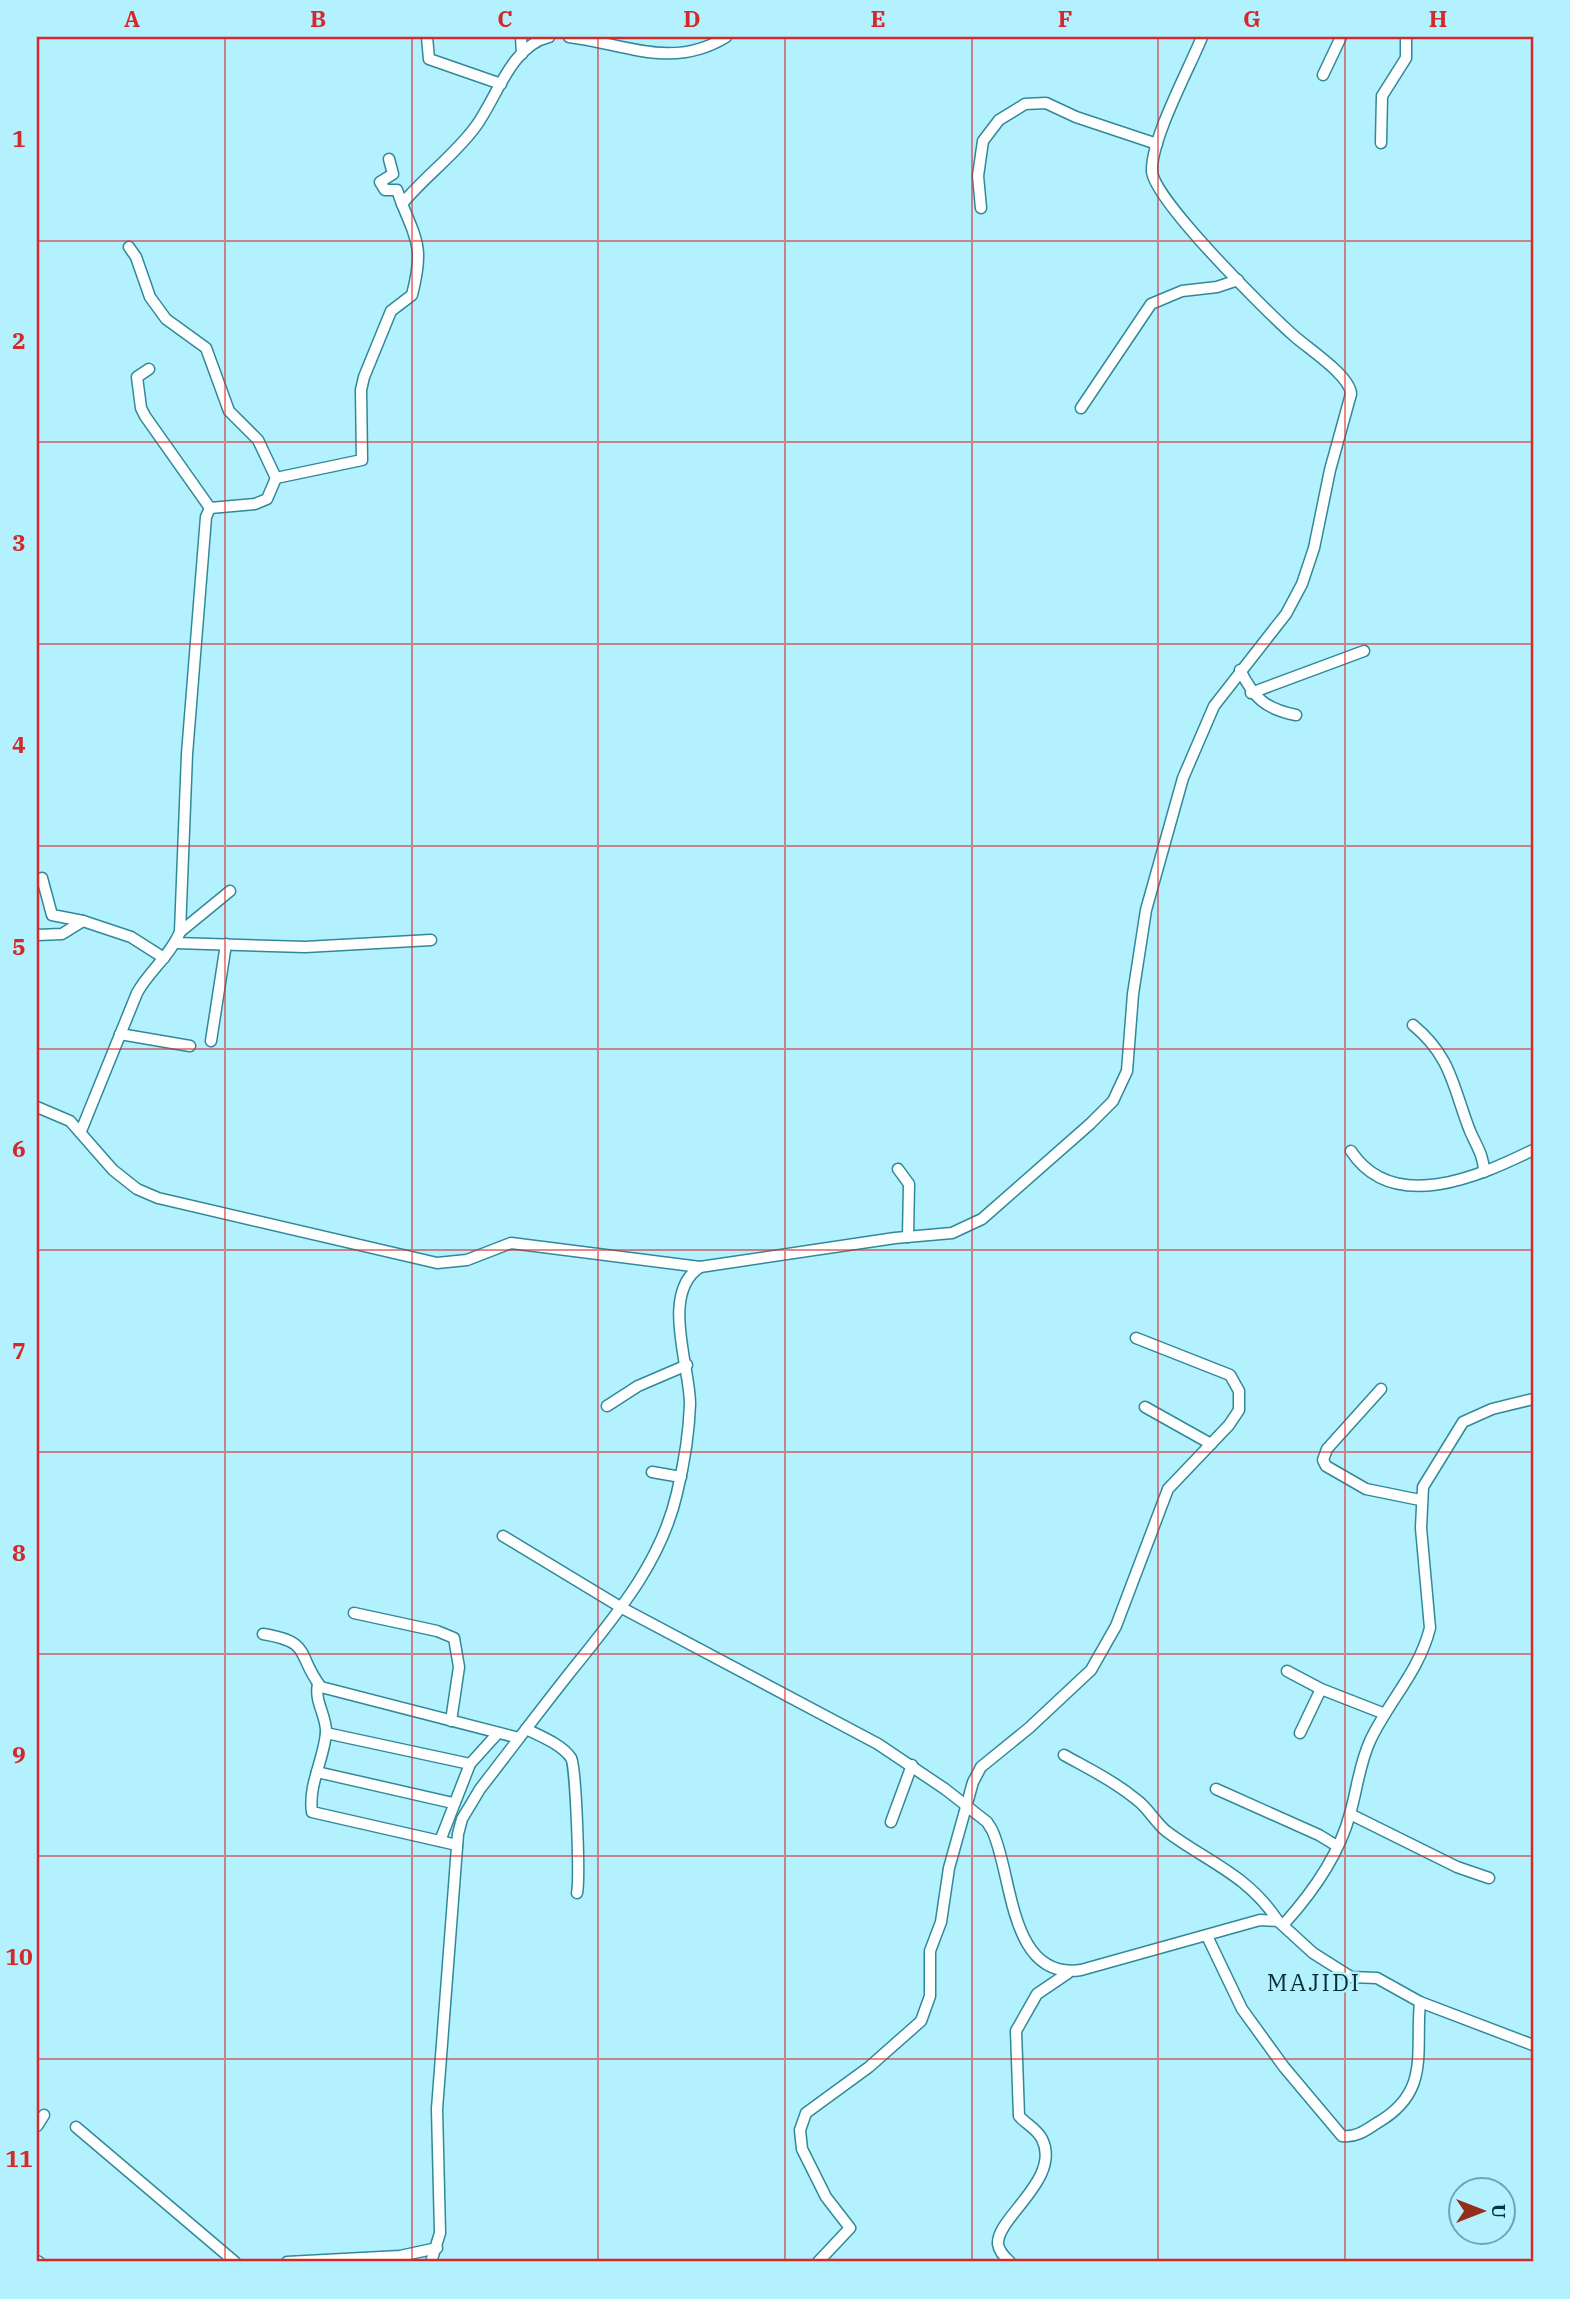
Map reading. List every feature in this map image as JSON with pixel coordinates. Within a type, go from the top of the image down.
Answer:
[{"type":"street","points":[[427,37],[429,59],[501,84]]},
{"type":"street","points":[[521,37],[522,54]]},
{"type":"street","points":[[402,204],[474,129],[522,54],[538,39],[549,37]]},
{"type":"street","points":[[569,37],[651,54],[685,54],[726,37]]},
{"type":"street","points":[[37,1107],[70,1121],[113,1170],[136,1189],[158,1198],[425,1263],[459,1262],[511,1243],[700,1266],[952,1233],[977,1223],[1090,1124],[1119,1091],[1128,1072],[1133,994],[1152,880],[1180,788],[1200,734],[1214,706],[1286,614],[1302,584],[1314,548],[1330,470],[1351,391],[1343,377],[1294,336],[1238,280],[1158,190],[1152,174],[1157,144],[1202,37]]},
{"type":"street","points":[[1323,75],[1341,37]]},
{"type":"street","points":[[1381,143],[1382,96],[1406,58],[1405,38]]},
{"type":"street","points":[[981,208],[978,176],[983,141],[999,120],[1025,104],[1046,103],[1076,117],[1157,144]]},
{"type":"street","points":[[276,478],[362,460],[361,390],[386,319],[398,303],[412,295],[418,270],[417,236],[397,190],[385,190],[380,182],[393,173],[389,159]]},
{"type":"street","points":[[129,247],[136,257],[150,297],[166,319],[206,348],[229,411],[258,440],[276,478],[267,499],[255,504],[210,508]]},
{"type":"street","points":[[1081,408],[1151,304],[1182,291],[1217,287],[1238,280]]},
{"type":"street","points":[[149,369],[137,377],[141,408],[210,508],[203,547],[187,754],[178,938]]},
{"type":"street","points":[[1251,693],[1364,651]]},
{"type":"street","points":[[1240,670],[1251,693],[1266,707],[1296,715]]},
{"type":"street","points":[[42,878],[52,915],[83,921],[131,937],[164,958]]},
{"type":"street","points":[[81,1131],[146,977],[178,938],[230,891]]},
{"type":"street","points":[[37,935],[62,934],[83,921]]},
{"type":"street","points":[[178,938],[226,944],[304,947],[431,940]]},
{"type":"street","points":[[211,1041],[226,944]]},
{"type":"street","points":[[1413,1025],[1432,1042],[1452,1076],[1470,1130],[1481,1152],[1484,1172]]},
{"type":"street","points":[[120,1034],[190,1046]]},
{"type":"street","points":[[1351,1151],[1368,1173],[1407,1184],[1445,1184],[1484,1172],[1533,1150]]},
{"type":"street","points":[[898,1169],[909,1184],[908,1237]]},
{"type":"street","points":[[431,2262],[437,2248],[441,2217],[437,2109],[457,1845],[462,1819],[519,1738],[622,1608],[660,1546],[671,1520],[689,1429],[687,1364],[680,1339],[679,1314],[689,1278],[700,1266]]},
{"type":"street","points":[[818,2262],[850,2228],[832,2207],[811,2171],[802,2149],[801,2123],[813,2106],[899,2043],[924,2016],[930,1996],[930,1951],[941,1922],[949,1868],[966,1805],[981,1767],[1045,1714],[1091,1670],[1116,1626],[1159,1505],[1180,1475],[1239,1410],[1236,1381],[1222,1371],[1136,1338]]},
{"type":"street","points":[[607,1406],[638,1386],[687,1364]]},
{"type":"street","points":[[1381,1389],[1327,1448],[1323,1460],[1326,1465],[1366,1489],[1420,1500]]},
{"type":"street","points":[[1281,1922],[1312,1888],[1337,1846],[1350,1814],[1364,1754],[1385,1714],[1418,1664],[1430,1628],[1420,1500],[1427,1478],[1463,1422],[1492,1409],[1533,1399]]},
{"type":"street","points":[[1145,1406],[1210,1444]]},
{"type":"street","points":[[652,1472],[681,1477]]},
{"type":"street","points":[[503,1536],[622,1608],[708,1651],[912,1765],[966,1805],[987,1822],[996,1838],[1013,1909],[1030,1947],[1047,1965],[1070,1972]]},
{"type":"street","points":[[354,1613],[438,1630],[454,1638],[459,1667],[451,1721]]},
{"type":"street","points":[[263,1634],[285,1638],[298,1645],[318,1684],[317,1700],[326,1733],[312,1805],[315,1814],[457,1845]]},
{"type":"street","points":[[1287,1671],[1321,1689],[1385,1714]]},
{"type":"street","points":[[318,1684],[330,1690],[519,1738]]},
{"type":"street","points":[[1300,1733],[1321,1689]]},
{"type":"street","points":[[526,1729],[566,1753],[575,1767],[574,1809],[580,1860],[578,1893]]},
{"type":"street","points":[[326,1733],[470,1764]]},
{"type":"street","points":[[440,1841],[470,1764],[498,1733]]},
{"type":"street","points":[[1064,1755],[1106,1778],[1138,1801],[1165,1830],[1222,1865],[1256,1894],[1313,1953],[1351,1977],[1377,1978],[1420,2002],[1533,2045]]},
{"type":"street","points":[[891,1822],[912,1765]]},
{"type":"street","points":[[317,1772],[453,1803]]},
{"type":"street","points":[[1216,1789],[1319,1835],[1337,1846]]},
{"type":"street","points":[[1350,1814],[1457,1867],[1489,1878]]},
{"type":"street","points":[[1010,2262],[999,2248],[999,2237],[1030,2195],[1045,2154],[1040,2136],[1019,2116],[1018,2111],[1020,2073],[1016,2054],[1016,2031],[1037,1994],[1051,1981],[1070,1972],[1260,1920],[1281,1922]]},
{"type":"street","points":[[1207,1936],[1242,2009],[1284,2067],[1342,2136],[1357,2135],[1383,2120],[1411,2093],[1420,2070],[1420,2002]]},
{"type":"street","points":[[37,2126],[44,2115]]},
{"type":"street","points":[[76,2127],[235,2262]]},
{"type":"street","points":[[287,2262],[400,2256],[437,2248]]},
{"type":"district","name":"MAJIDI","points":[[1314,1983]]}]
